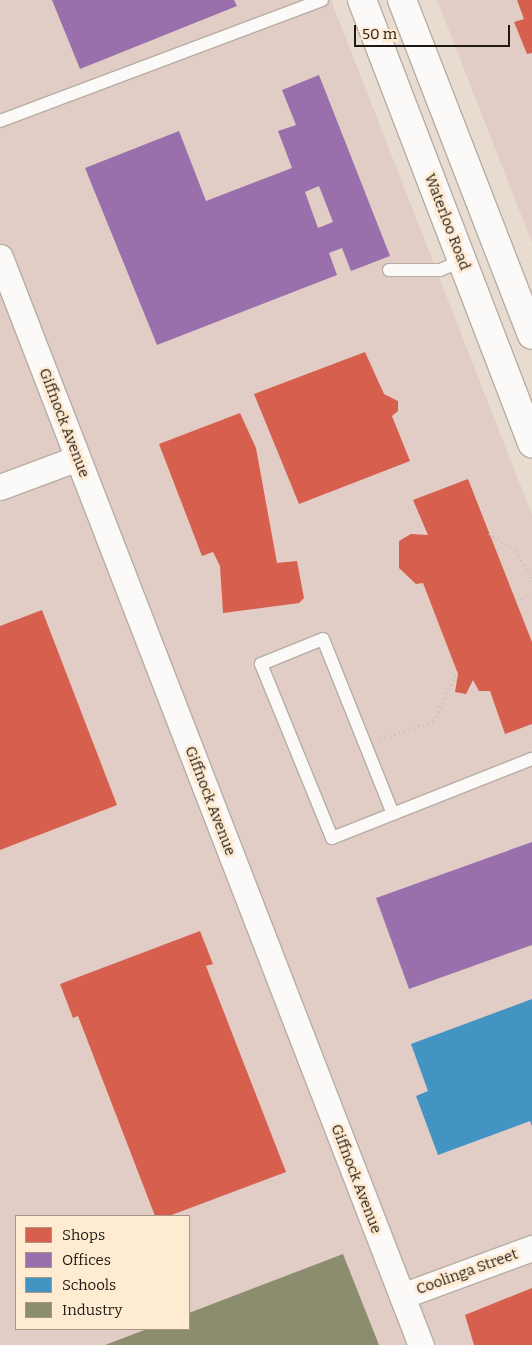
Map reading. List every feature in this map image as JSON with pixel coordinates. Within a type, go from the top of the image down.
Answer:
[{"type":"street","name":"Waterloo Road","points":[[362,0],[532,444]]},
{"type":"street","points":[[402,0],[532,336]]},
{"type":"street","name":"Giffnock Avenue","points":[[0,257],[421,1345]]},
{"type":"street","points":[[0,487],[78,458]]},
{"type":"street","name":"Coolinga Street","points":[[402,1296],[532,1248]]},
{"type":"lane","points":[[0,121],[322,0]]},
{"type":"lane","points":[[389,270],[440,270],[461,261]]},
{"type":"lane","points":[[393,814],[323,639],[262,664],[332,838],[393,814],[532,759]]},
{"type":"path","points":[[489,533],[516,551],[532,577]]},
{"type":"path","points":[[516,600],[532,594]]},
{"type":"path","points":[[365,744],[434,721],[457,671]]},
{"type":"shaded area","points":[[0,0],[331,0],[532,515],[532,1345],[0,1345]]},
{"type":"shaded area","points":[[437,0],[532,0],[532,243]]},
{"type":"building: Shops","points":[[517,0],[532,0],[532,53],[527,54],[514,22],[524,19]]},
{"type":"building: Shops","points":[[365,352],[384,394],[398,401],[398,411],[392,416],[410,461],[299,504],[254,394]]},
{"type":"building: Shops","points":[[240,413],[256,448],[277,563],[297,561],[304,598],[299,603],[223,613],[220,566],[213,552],[202,556],[159,444]]},
{"type":"building: Shops","points":[[468,479],[532,642],[532,724],[505,734],[490,691],[479,691],[473,680],[466,694],[455,692],[458,674],[423,583],[416,584],[399,568],[399,541],[411,534],[428,535],[413,500]]},
{"type":"building: Shops","points":[[42,610],[117,805],[0,850],[0,626]]},
{"type":"building: Shops","points":[[200,931],[213,964],[206,966],[286,1172],[172,1215],[155,1215],[78,1016],[73,1018],[60,984]]},
{"type":"building: Shops","points":[[532,1288],[532,1345],[474,1345],[465,1315]]},
{"type":"building: Offices","points":[[52,0],[234,0],[237,6],[80,69]]},
{"type":"building: Offices","points":[[319,75],[390,256],[351,271],[342,248],[329,253],[337,275],[157,345],[85,168],[179,131],[206,201],[292,168],[278,131],[296,125],[282,90]],"holes":[[[319,186],[333,222],[318,228],[305,192]]]},
{"type":"building: Offices","points":[[532,842],[532,945],[409,989],[376,898]]},
{"type":"building: Schools","points":[[532,999],[532,1126],[530,1121],[438,1155],[416,1096],[428,1091],[411,1044]]},
{"type":"building: Industry","points":[[343,1254],[379,1345],[105,1345],[144,1330],[190,1330],[190,1313]]}]
